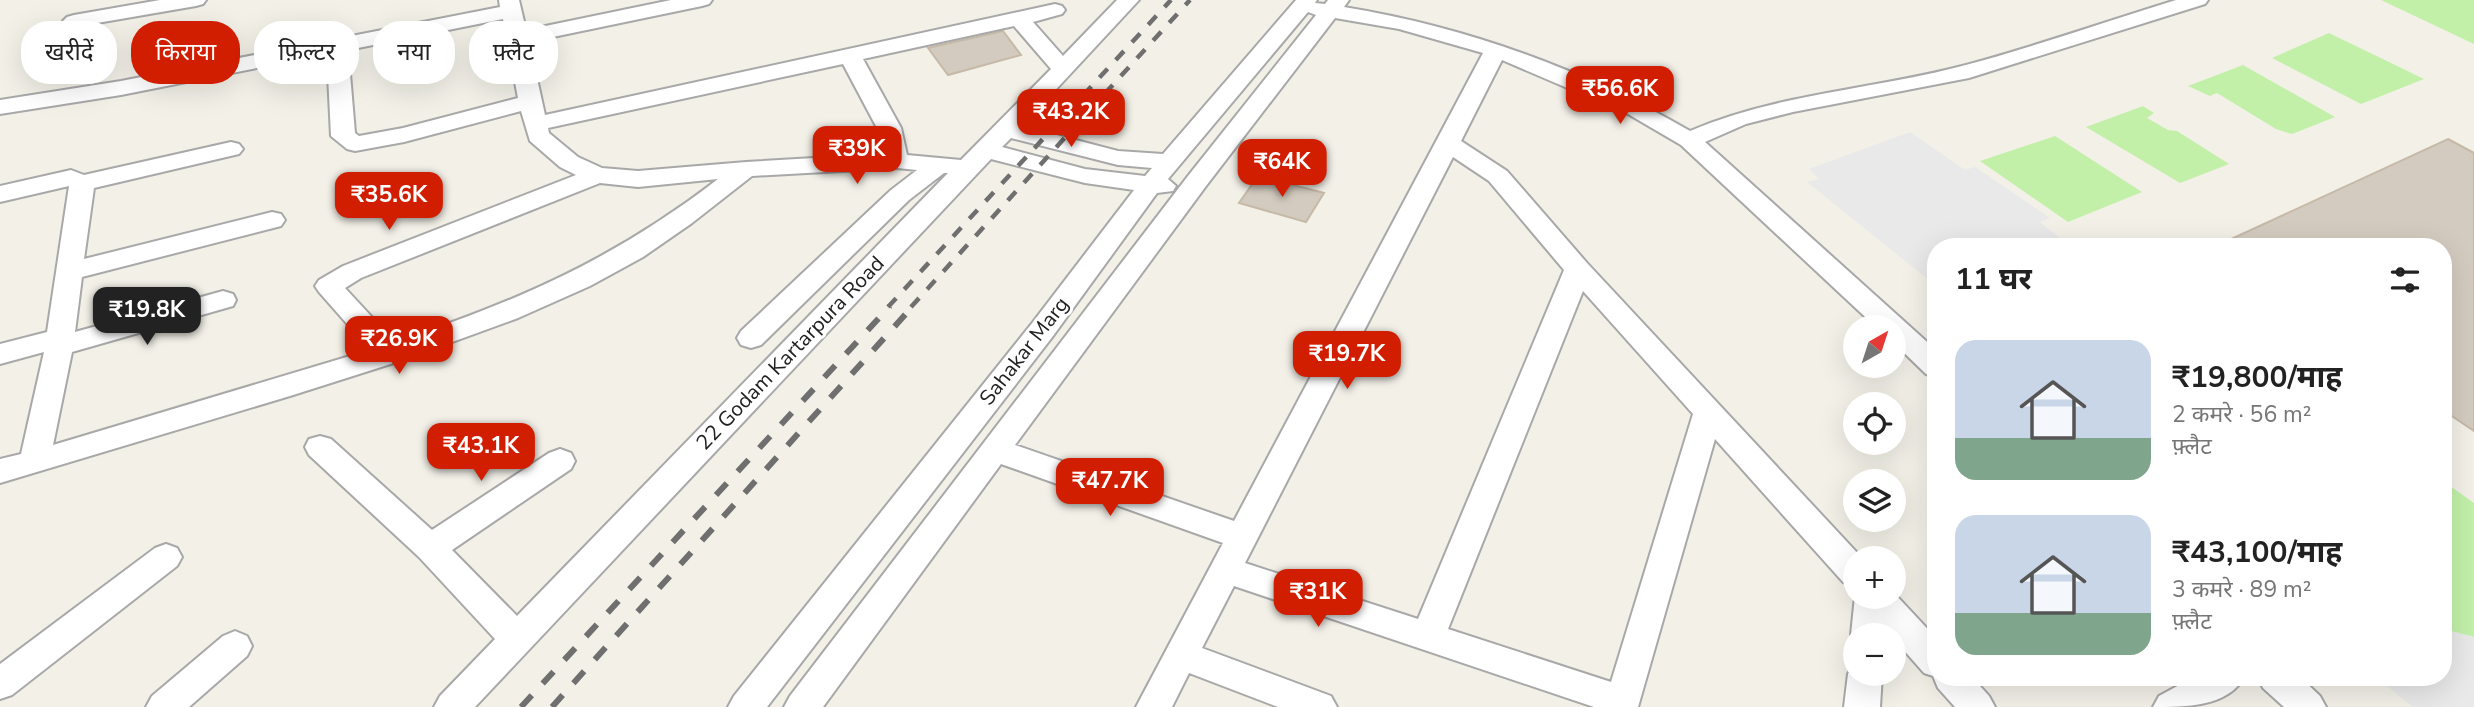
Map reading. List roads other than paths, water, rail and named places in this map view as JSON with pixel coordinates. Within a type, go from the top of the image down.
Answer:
[{"type":"street","points":[[74,21],[195,0]]},
{"type":"street","points":[[558,29],[702,0]]},
{"type":"street","name":"22 Godam Kartarpura Road","points":[[452,707],[1129,0]]},
{"type":"street","points":[[1689,140],[1738,119],[1791,105],[1961,73],[2198,0]]},
{"type":"street","points":[[1320,4],[1496,50],[1636,109],[1689,140],[1879,315]]},
{"type":"street","name":"Sahakar Marg","points":[[747,707],[1043,329],[1160,173],[1320,4]]},
{"type":"street","name":"Sahakar Marg","points":[[802,707],[1191,190],[1320,4]]},
{"type":"street","points":[[359,41],[510,6]]},
{"type":"street","points":[[340,84],[343,136],[355,144],[850,57],[1055,10]]},
{"type":"street","points":[[1019,19],[1063,69]]},
{"type":"street","points":[[1154,707],[1496,50]]},
{"type":"street","points":[[850,57],[889,128],[897,161]]},
{"type":"street","points":[[0,107],[121,88],[254,62]]},
{"type":"street","points":[[526,84],[538,136],[569,162],[597,175],[638,179],[746,169],[897,161],[937,166],[976,159],[1085,176],[1160,173]]},
{"type":"street","points":[[1005,129],[1118,158],[1160,173],[1191,190]]},
{"type":"street","points":[[1448,143],[1498,176],[1578,269],[1843,560]]},
{"type":"street","points":[[0,194],[71,178],[82,183],[231,149]]},
{"type":"street","points":[[751,338],[900,195],[937,166]]},
{"type":"street","points":[[0,471],[152,429],[390,354],[522,306],[616,261],[678,222],[746,169]]},
{"type":"street","points":[[390,354],[328,286],[352,272],[597,175]]},
{"type":"street","points":[[34,462],[59,342],[82,183]]},
{"type":"street","points":[[70,271],[272,220]]},
{"type":"street","points":[[1428,637],[1578,269]]},
{"type":"street","points":[[0,354],[59,342],[223,300]]},
{"type":"street","points":[[1906,340],[1927,359]]},
{"type":"street","points":[[1226,570],[1631,704],[1709,412]]},
{"type":"street","points":[[320,447],[429,548],[517,639]]},
{"type":"street","points":[[995,450],[1243,537]]},
{"type":"street","points":[[429,548],[560,461]]},
{"type":"street","points":[[0,684],[166,557]]},
{"type":"street","points":[[1885,609],[1927,653]]},
{"type":"street","points":[[164,707],[235,646]]},
{"type":"street","points":[[1182,655],[1319,707]]},
{"type":"street","points":[[1862,707],[1864,686]]},
{"type":"street","points":[[1958,686],[1977,707]]},
{"type":"street","points":[[2171,707],[2210,686]]},
{"type":"street","points":[[2285,686],[2308,707]]},
{"type":"railway","points":[[888,307],[1171,0]]},
{"type":"railway","points":[[911,307],[1190,0]]},
{"type":"railway","points":[[521,707],[890,306]]},
{"type":"railway","points":[[552,707],[913,306]]}]
